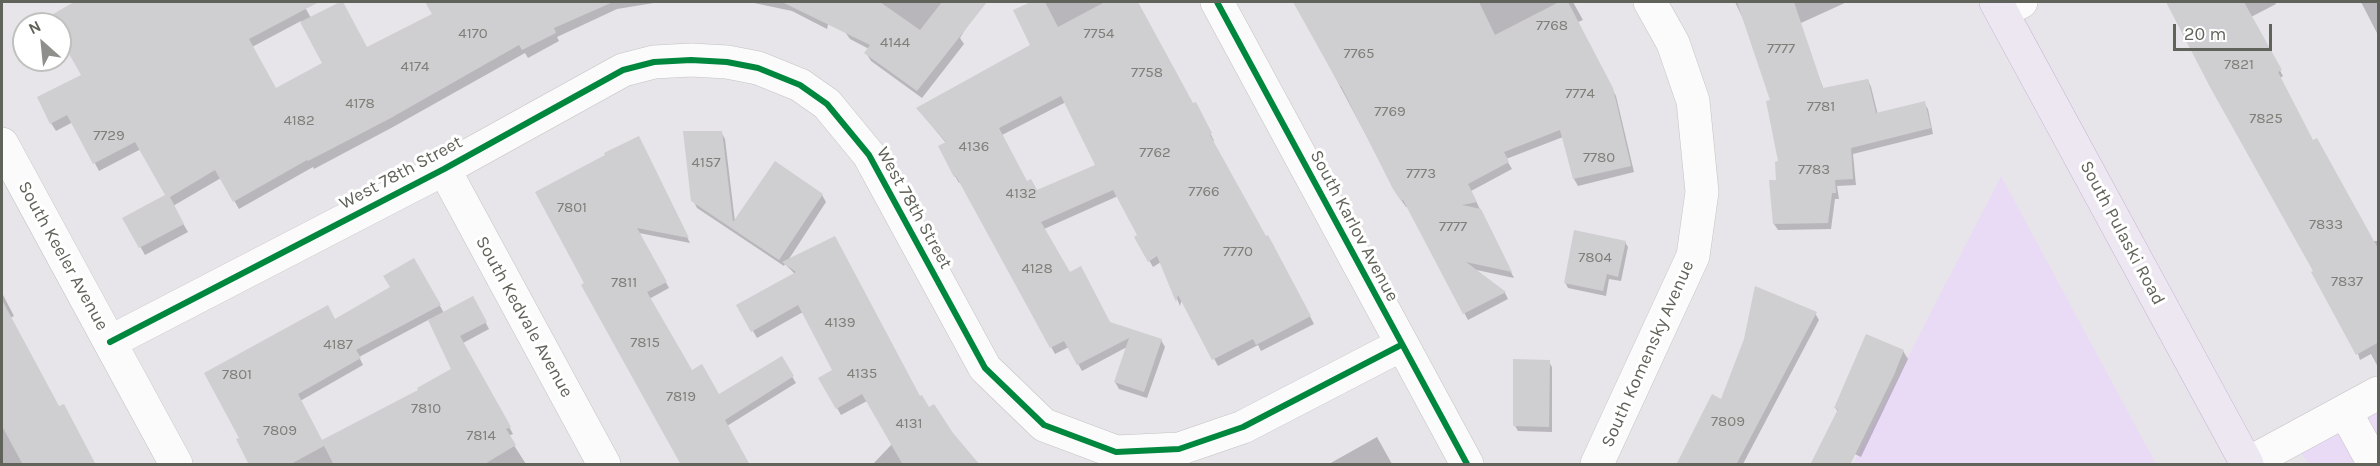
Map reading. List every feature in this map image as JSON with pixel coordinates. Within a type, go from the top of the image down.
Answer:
[{"type":"main road","name":"South Pulaski Road","points":[[2007,5],[2247,464]]},
{"type":"street","name":"South Karlov Avenue","points":[[1217,2],[1467,465]]},
{"type":"street","name":"South Komensky Avenue","points":[[1597,465],[1693,256],[1702,192],[1693,101],[1673,43],[1650,2]]},
{"type":"street","name":"West 78th Street","points":[[110,342],[444,169],[623,70],[654,62],[691,60],[727,62],[758,68],[800,85],[827,104],[869,155],[985,368],[1044,425],[1116,452],[1179,449],[1243,427],[1401,345]]},
{"type":"street","name":"South Keeler Avenue","points":[[2,144],[176,465]]},
{"type":"street","name":"South Kedvale Avenue","points":[[444,169],[604,465]]},
{"type":"street","points":[[2247,464],[2379,393]]},
{"type":"street","points":[[2345,411],[2373,453]]},
{"type":"shaded area","points":[[2001,176],[2156,464],[1853,464]]},
{"type":"shaded area","points":[[2378,393],[2378,464],[2308,464],[2293,439]]},
{"type":"building","points":[[74,2],[319,2],[249,39],[276,88],[322,63],[300,22],[340,2],[343,2],[367,47],[432,14],[425,2],[613,2],[554,28],[556,33],[522,50],[519,45],[389,119],[307,160],[233,202],[215,170],[170,197],[184,224],[139,248],[122,218],[165,195],[135,142],[93,164],[67,115],[50,124],[37,97],[81,75],[72,59],[72,12],[57,12]]},
{"type":"building","points":[[782,2],[880,2],[920,30],[942,2],[987,2],[917,91],[864,53],[870,45]]},
{"type":"building","points":[[1031,2],[1045,2],[1058,27],[1105,2],[1138,2],[1193,103],[1196,102],[1212,133],[1210,135],[1266,236],[1268,235],[1311,316],[1256,345],[1253,339],[1212,360],[1178,295],[1176,302],[1157,256],[1148,262],[1134,237],[1137,235],[1113,190],[1041,222],[1070,272],[1081,266],[1110,322],[1162,339],[1144,392],[1114,382],[1129,338],[1077,365],[1064,341],[1050,348],[938,146],[946,142],[916,108],[1030,45],[1013,10]],"holes":[[[1061,96],[1095,165],[1037,190],[1031,179],[1027,181],[999,128]]]},
{"type":"building","points":[[1293,2],[1479,2],[1495,35],[1559,2],[1568,2],[1613,88],[1631,166],[1573,179],[1560,130],[1504,152],[1509,162],[1468,184],[1477,202],[1462,205],[1481,209],[1512,272],[1466,262],[1506,292],[1463,314],[1403,200],[1401,201],[1393,189],[1341,86]]},
{"type":"building","points":[[1737,2],[1794,2],[1823,88],[1868,79],[1876,113],[1925,101],[1931,128],[1851,148],[1853,179],[1835,180],[1836,193],[1832,193],[1828,223],[1773,224],[1769,180],[1776,180],[1775,162],[1778,161],[1766,101],[1770,100]]},
{"type":"building","points":[[2166,2],[2244,2],[2282,70],[2278,72],[2313,140],[2317,138],[2379,250],[2379,342],[2356,355],[2311,272],[2313,271],[2210,87]]},
{"type":"building","points":[[683,131],[722,131],[733,222],[775,161],[823,194],[779,260],[691,201]]},
{"type":"building","points":[[639,136],[689,238],[637,228],[667,282],[647,292],[692,370],[702,364],[719,394],[782,356],[794,376],[725,420],[750,465],[681,465],[581,285],[584,283],[535,192]]},
{"type":"building","points":[[1574,230],[1626,241],[1618,277],[1607,274],[1603,291],[1564,283]]},
{"type":"building","points":[[835,236],[920,396],[922,395],[929,407],[934,404],[953,433],[980,465],[903,465],[862,394],[836,409],[818,378],[832,370],[798,305],[751,332],[736,305],[796,272],[782,262]]},
{"type":"building","points":[[414,258],[441,305],[356,350],[361,358],[298,394],[322,440],[418,390],[417,388],[451,369],[428,320],[473,296],[487,322],[460,336],[511,427],[506,429],[516,445],[483,465],[334,465],[324,446],[289,465],[249,465],[236,439],[239,438],[204,373],[328,305],[335,319],[390,287],[383,276]]},
{"type":"building","points":[[1755,286],[1817,312],[1736,465],[1676,465],[1712,394],[1721,399],[1744,339]]},
{"type":"building","points":[[2,300],[59,406],[64,404],[96,465],[23,465],[2,426]]},
{"type":"building","points":[[1866,334],[1904,350],[1894,375],[1850,465],[1810,465],[1838,409],[1834,408]]},
{"type":"building","points":[[1513,359],[1550,360],[1549,427],[1513,426]]},
{"type":"cycle path","points":[[1217,2],[1467,464]]},
{"type":"cycle path","points":[[110,342],[444,169],[623,70],[654,62],[691,60],[727,62],[758,68],[800,85],[827,104],[869,155],[985,368],[1044,425],[1116,452],[1179,449],[1243,427],[1401,345]]}]
